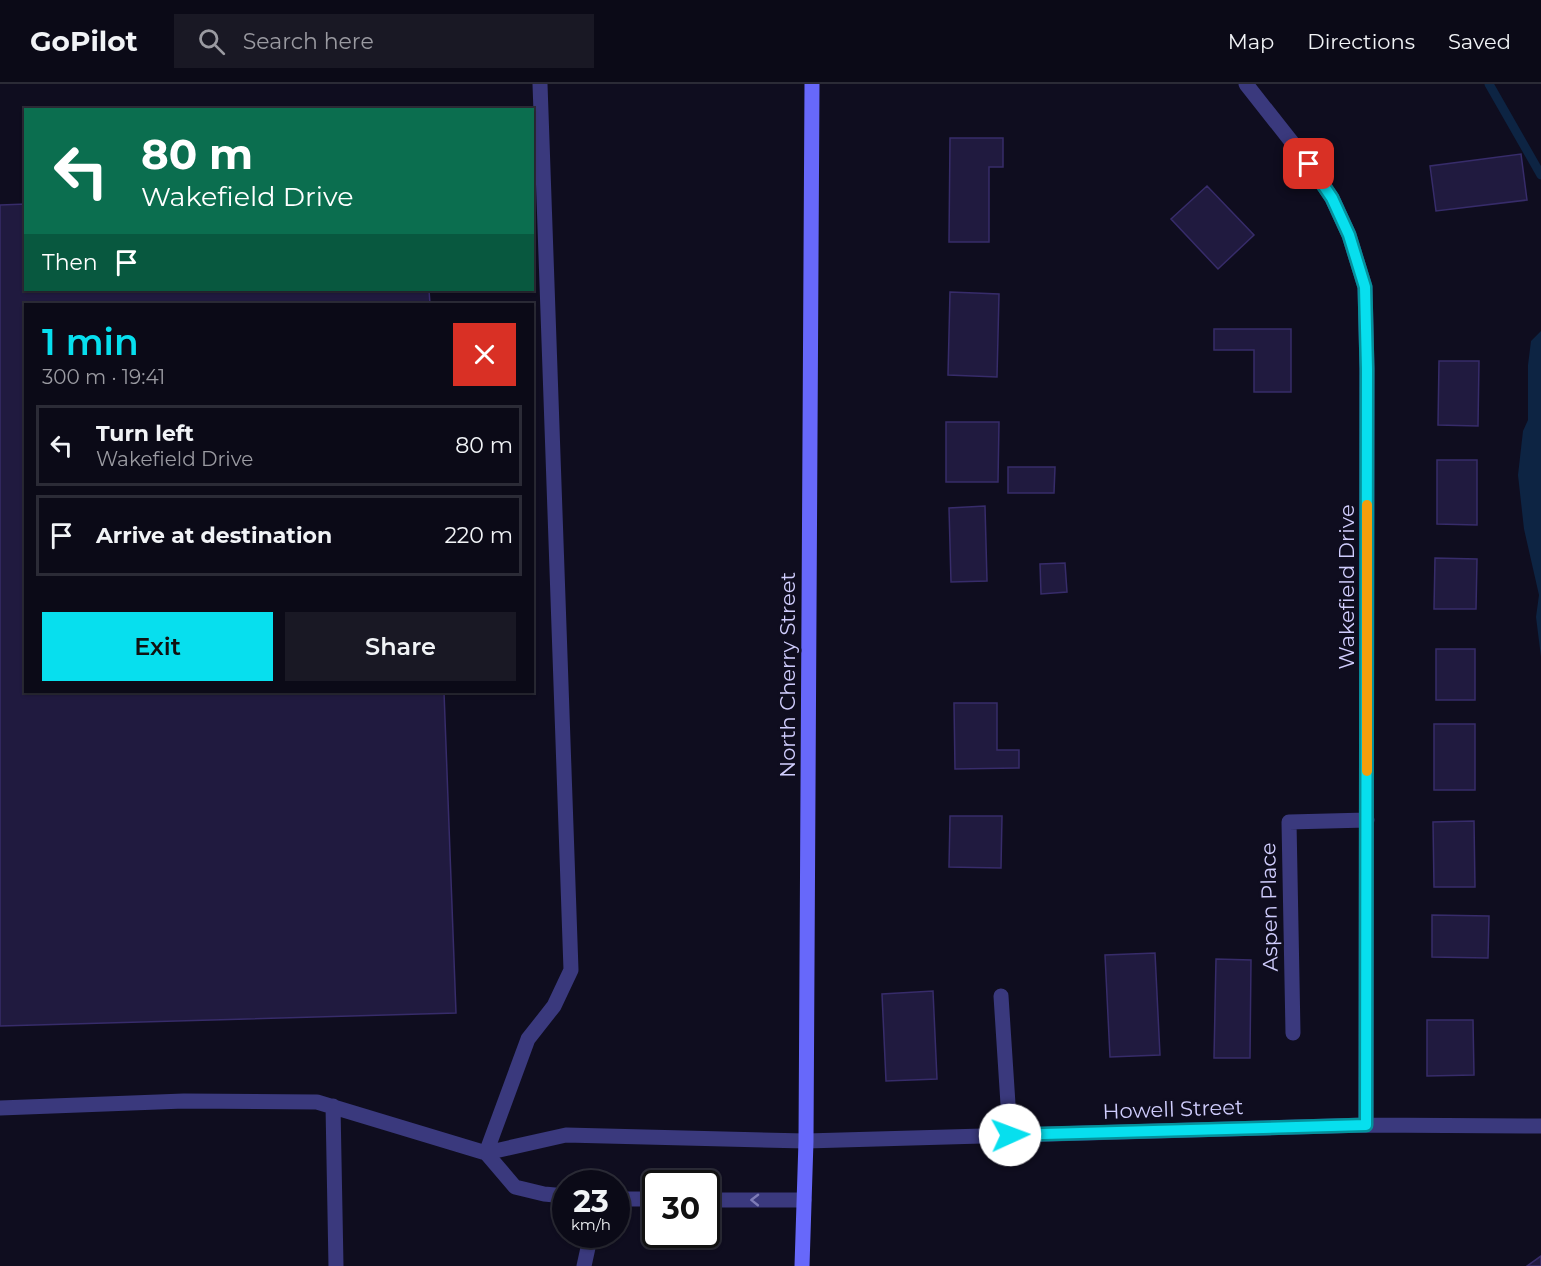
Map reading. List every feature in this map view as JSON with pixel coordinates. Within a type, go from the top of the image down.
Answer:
[{"type":"main road","name":"North Cherry Street","points":[[802,1266],[806,1141],[812,84]]},
{"type":"street","points":[[486,1153],[528,1039],[554,1006],[571,970],[540,84]]},
{"type":"street","name":"Wakefield Drive","points":[[1246,84],[1309,164],[1332,198],[1349,235],[1365,287],[1368,820],[1366,1125]]},
{"type":"street","name":"Aspen Place","points":[[1293,1033],[1288,822],[1368,820]]},
{"type":"street","points":[[1001,996],[1010,1135]]},
{"type":"street","points":[[0,1108],[184,1101],[317,1102],[486,1153],[515,1187],[552,1195]]},
{"type":"street","points":[[333,1106],[336,1266]]},
{"type":"street","name":"Howell Street","points":[[486,1153],[566,1135],[806,1141],[1366,1125],[1541,1126]]},
{"type":"street","points":[[720,1200],[804,1200]]},
{"type":"street","points":[[584,1266],[588,1248]]},
{"type":"water","points":[[1541,331],[1541,657],[1536,617],[1539,595],[1524,529],[1518,475],[1523,431],[1528,420],[1528,365],[1531,341]]},
{"type":"building","points":[[950,138],[1003,138],[1003,167],[989,167],[989,242],[949,242]]},
{"type":"building","points":[[1521,154],[1527,200],[1436,211],[1430,166]]},
{"type":"building","points":[[1207,186],[1254,235],[1218,269],[1171,219]]},
{"type":"building","points":[[24,204],[24,291],[429,291],[430,303],[24,303],[24,693],[444,693],[456,1013],[0,1026],[0,205]]},
{"type":"building","points":[[950,292],[999,294],[997,377],[948,375]]},
{"type":"building","points":[[1214,329],[1291,329],[1291,392],[1254,392],[1254,350],[1214,350]]},
{"type":"building","points":[[1439,361],[1479,361],[1478,426],[1438,425]]},
{"type":"building","points":[[946,422],[999,422],[998,482],[946,482]]},
{"type":"building","points":[[1437,460],[1477,460],[1477,525],[1437,524]]},
{"type":"building","points":[[1008,467],[1055,467],[1054,493],[1008,493]]},
{"type":"building","points":[[985,506],[987,581],[951,582],[949,508]]},
{"type":"building","points":[[1435,558],[1477,559],[1476,609],[1434,609]]},
{"type":"building","points":[[1065,563],[1067,592],[1041,594],[1040,564]]},
{"type":"building","points":[[1436,649],[1475,649],[1475,700],[1436,700]]},
{"type":"building","points":[[954,703],[997,703],[997,750],[1019,750],[1019,768],[955,769]]},
{"type":"building","points":[[1434,724],[1475,724],[1475,790],[1434,790]]},
{"type":"building","points":[[950,816],[1002,816],[1001,868],[949,867]]},
{"type":"building","points":[[1474,821],[1475,887],[1434,887],[1433,822]]},
{"type":"building","points":[[1432,915],[1489,916],[1488,958],[1432,957]]},
{"type":"building","points":[[1155,953],[1160,1055],[1110,1057],[1105,955]]},
{"type":"building","points":[[1216,959],[1251,960],[1250,1058],[1214,1058]]},
{"type":"building","points":[[933,991],[937,1079],[886,1081],[882,994]]},
{"type":"building","points":[[1427,1020],[1473,1020],[1474,1075],[1427,1076]]},
{"type":"building","points":[[1541,1256],[1541,1266],[1527,1266]]},
{"type":"waterway","points":[[1489,84],[1541,175]]},
{"type":"slow traffic","points":[[1367,505],[1367,771]]},
{"type":"route","points":[[1010,1135],[1366,1125],[1368,820],[1365,287],[1349,235],[1332,198],[1309,164]]}]
